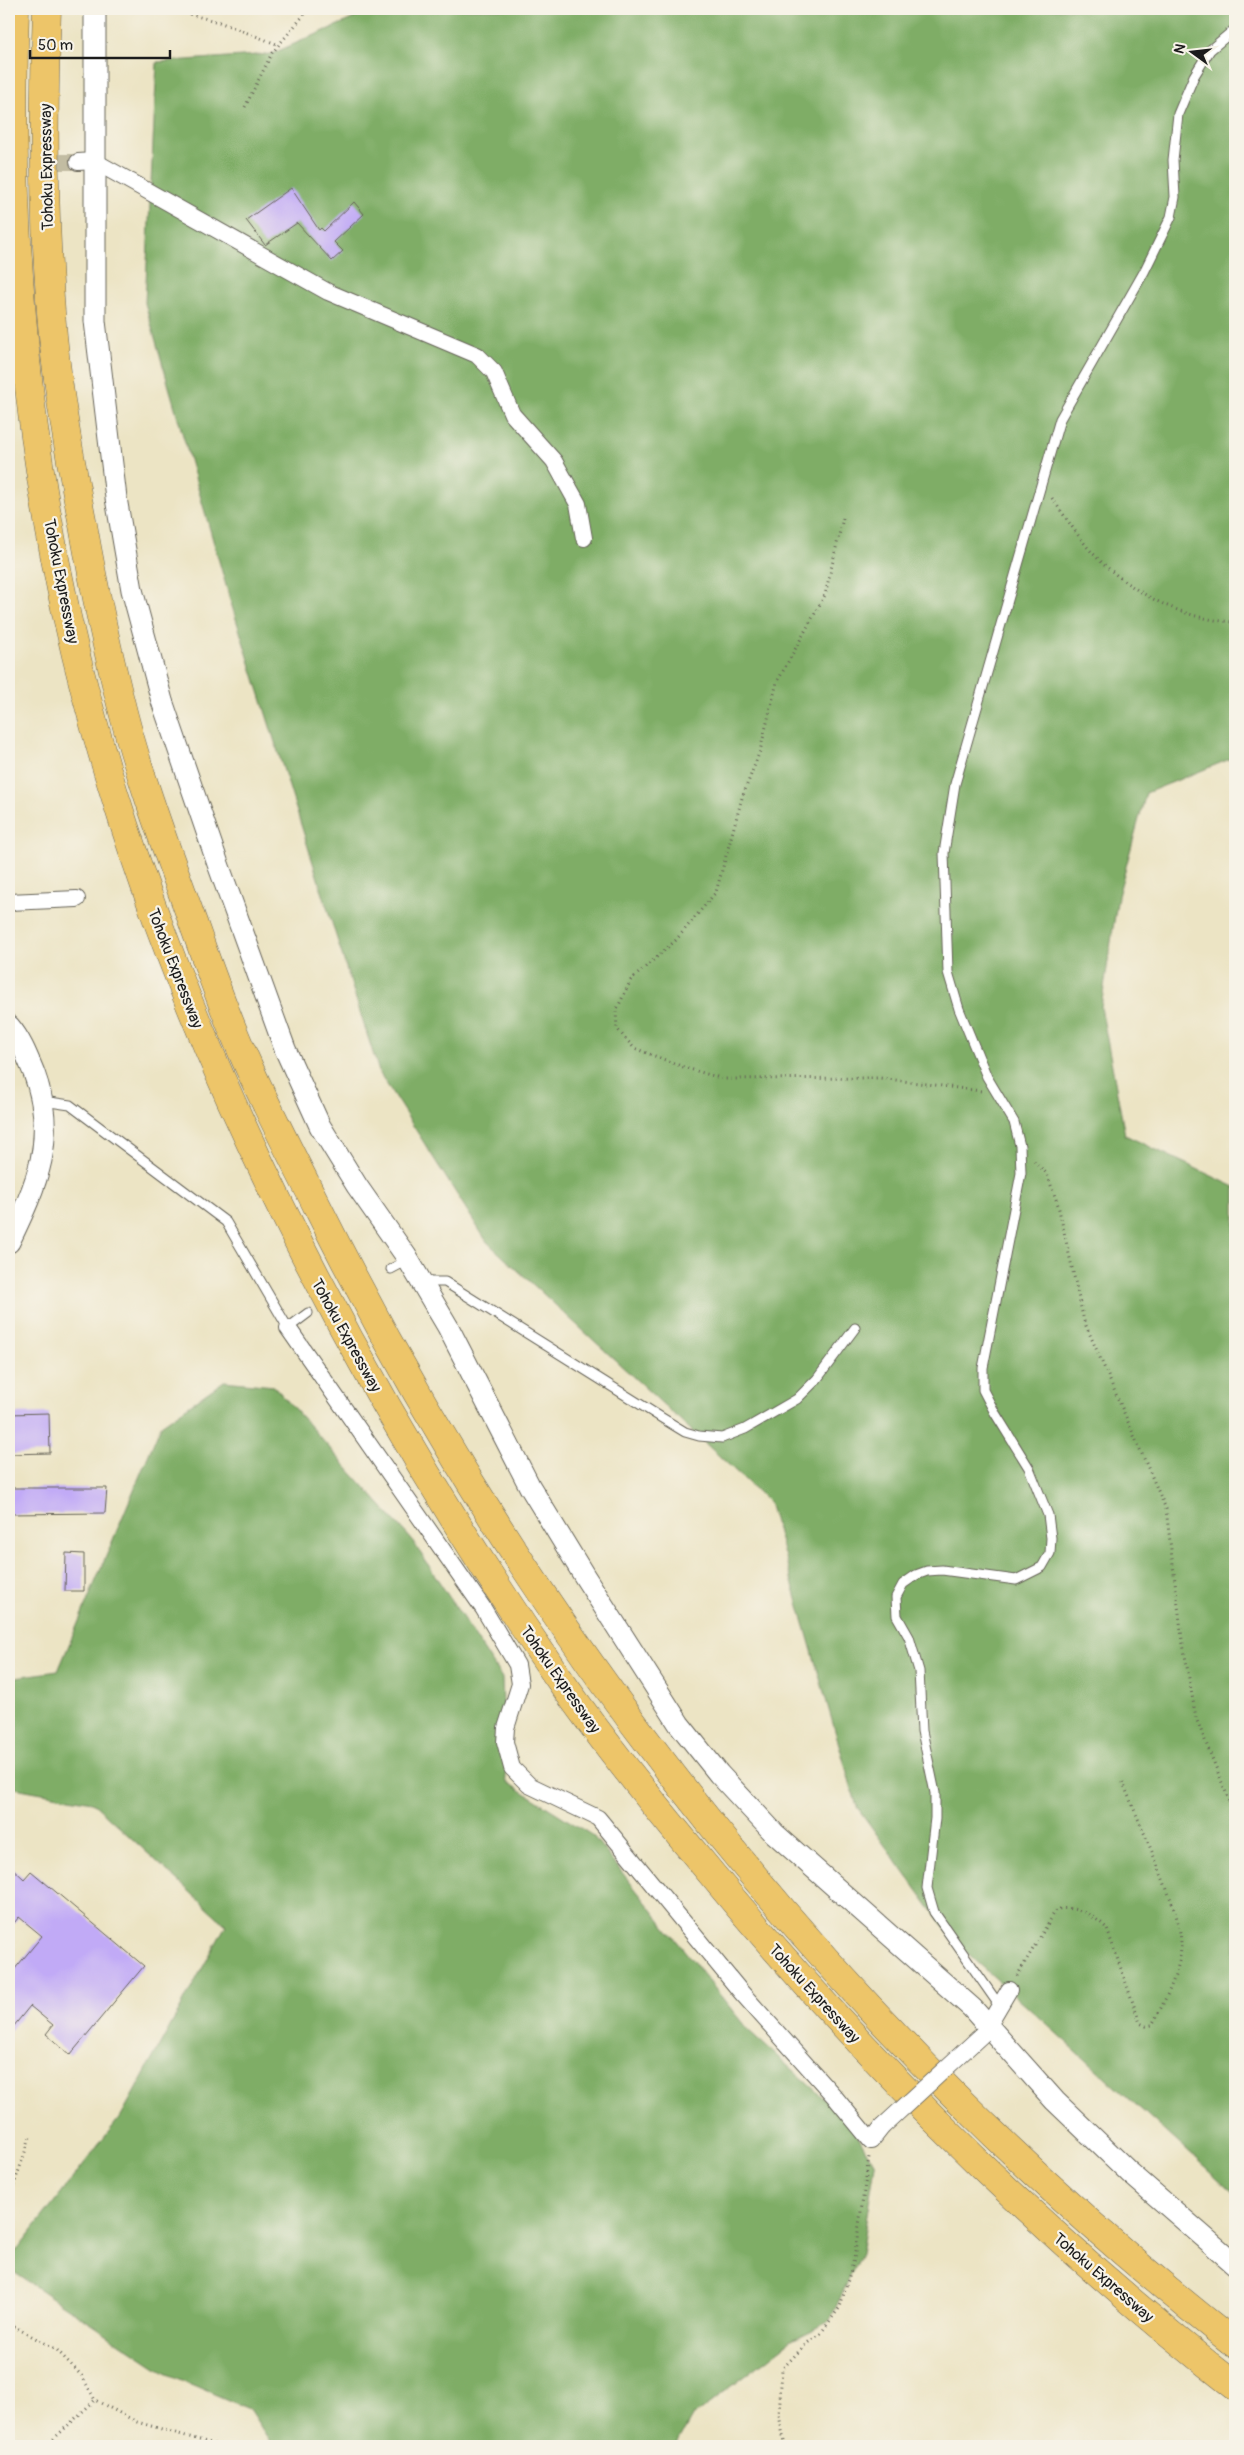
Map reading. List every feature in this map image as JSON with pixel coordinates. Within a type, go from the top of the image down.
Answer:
[{"type":"highway","name":"Tohoku Expressway","points":[[15,9],[12,106],[14,213],[22,336],[39,465],[67,615],[94,727],[129,841],[175,970],[244,1131],[310,1267],[384,1403],[450,1512],[557,1677],[641,1789],[741,1911],[841,2023],[963,2149],[1077,2255],[1235,2386]]},
{"type":"highway","name":"Tohoku Expressway","points":[[47,9],[44,108],[46,212],[53,338],[70,461],[100,615],[127,726],[161,835],[203,951],[239,1045],[340,1252],[411,1384],[490,1517],[586,1660],[667,1771],[736,1855],[858,1996],[981,2121],[1098,2230],[1235,2344]]},
{"type":"street","points":[[95,9],[86,162],[95,321],[116,498],[132,590],[162,701],[285,1049],[320,1126],[357,1186],[400,1264],[422,1282],[448,1327],[530,1487],[679,1724],[719,1774],[774,1833],[986,2029],[1055,2101],[1136,2178],[1235,2264]]},
{"type":"street","points":[[86,162],[328,292],[476,355],[494,372],[512,414],[554,461],[578,504],[584,538]]},
{"type":"street","points":[[9,902],[77,899]]},
{"type":"street","points":[[9,1026],[19,1037],[27,1054],[43,1101],[46,1116],[44,1144],[37,1178],[9,1242]]},
{"type":"street","points":[[288,1328],[483,1608],[517,1665],[520,1684],[506,1728],[505,1742],[512,1768],[528,1784],[598,1818],[741,1992],[834,2096],[871,2141],[882,2127],[986,2029],[1009,1990]]},
{"type":"lane","points":[[999,2005],[934,1912],[927,1888],[935,1818],[935,1793],[922,1731],[919,1671],[909,1637],[897,1616],[896,1597],[903,1584],[916,1574],[927,1571],[942,1570],[1016,1580],[1042,1567],[1050,1553],[1052,1538],[1048,1515],[1030,1468],[995,1414],[983,1390],[983,1368],[1022,1173],[1020,1146],[1014,1122],[986,1077],[959,1009],[948,972],[944,853],[954,784],[1060,419],[1144,272],[1171,217],[1175,197],[1173,160],[1178,114],[1194,76],[1210,50],[1235,28]]},
{"type":"lane","points":[[43,1101],[70,1105],[226,1222],[288,1328],[308,1313]]},
{"type":"lane","points":[[422,1282],[445,1282],[685,1432],[699,1436],[722,1438],[745,1430],[797,1399],[817,1379],[855,1328]]},
{"type":"path","points":[[245,107],[272,53],[309,9]]},
{"type":"path","points":[[185,13],[219,22],[279,45]]},
{"type":"path","points":[[1041,484],[1089,548],[1126,582],[1182,612],[1204,618],[1235,622]]},
{"type":"path","points":[[843,518],[825,595],[777,682],[760,751],[742,798],[716,892],[676,940],[631,980],[616,1011],[617,1029],[634,1048],[686,1068],[724,1079],[880,1078],[996,1093]]},
{"type":"path","points":[[1020,1146],[1047,1174],[1058,1205],[1084,1321],[1166,1509],[1182,1638],[1196,1718],[1235,1815]]},
{"type":"path","points":[[1009,1990],[1056,1910],[1065,1907],[1098,1918],[1107,1929],[1140,2023],[1146,2026],[1152,2025],[1178,1966],[1181,1948],[1180,1932],[1171,1899],[1122,1780]]},
{"type":"path","points":[[9,2200],[31,2134]]},
{"type":"path","points":[[785,2446],[780,2415],[782,2369],[806,2344],[822,2333],[840,2308],[854,2259],[866,2188],[871,2141]]},
{"type":"path","points":[[9,2324],[56,2349],[82,2376],[95,2400],[137,2422],[221,2446]]},
{"type":"path","points":[[46,2446],[95,2400]]},
{"type":"green space","points":[[375,9],[1235,9],[1235,757],[1146,793],[1118,896],[1101,1007],[1125,1135],[1235,1187],[1235,2194],[954,1941],[857,1807],[769,1502],[487,1242],[379,1072],[231,603],[145,303],[157,62],[271,54]]},
{"type":"green space","points":[[224,1381],[274,1386],[412,1540],[502,1678],[506,1781],[593,1836],[748,2030],[849,2121],[875,2165],[861,2253],[829,2322],[792,2340],[692,2417],[676,2446],[273,2446],[249,2409],[165,2373],[9,2269],[9,2260],[121,2116],[226,1925],[92,1802],[9,1787],[9,1678],[58,1671],[161,1425]]},
{"type":"building","points":[[291,188],[319,230],[321,228],[324,231],[354,202],[364,214],[334,242],[343,251],[332,261],[297,223],[265,245],[246,220]]},
{"type":"building","points":[[49,1413],[50,1453],[9,1454],[9,1414]]},
{"type":"building","points":[[9,1488],[107,1488],[105,1513],[9,1514]]},
{"type":"building","points":[[66,1553],[84,1554],[84,1591],[65,1591]]},
{"type":"building","points":[[9,1865],[24,1879],[31,1871],[144,1966],[70,2055],[46,2034],[53,2025],[30,2006],[9,2032],[9,1976],[42,1936],[19,1917],[9,1929]]},
{"type":"tunnel","points":[[9,162],[78,162]]}]
